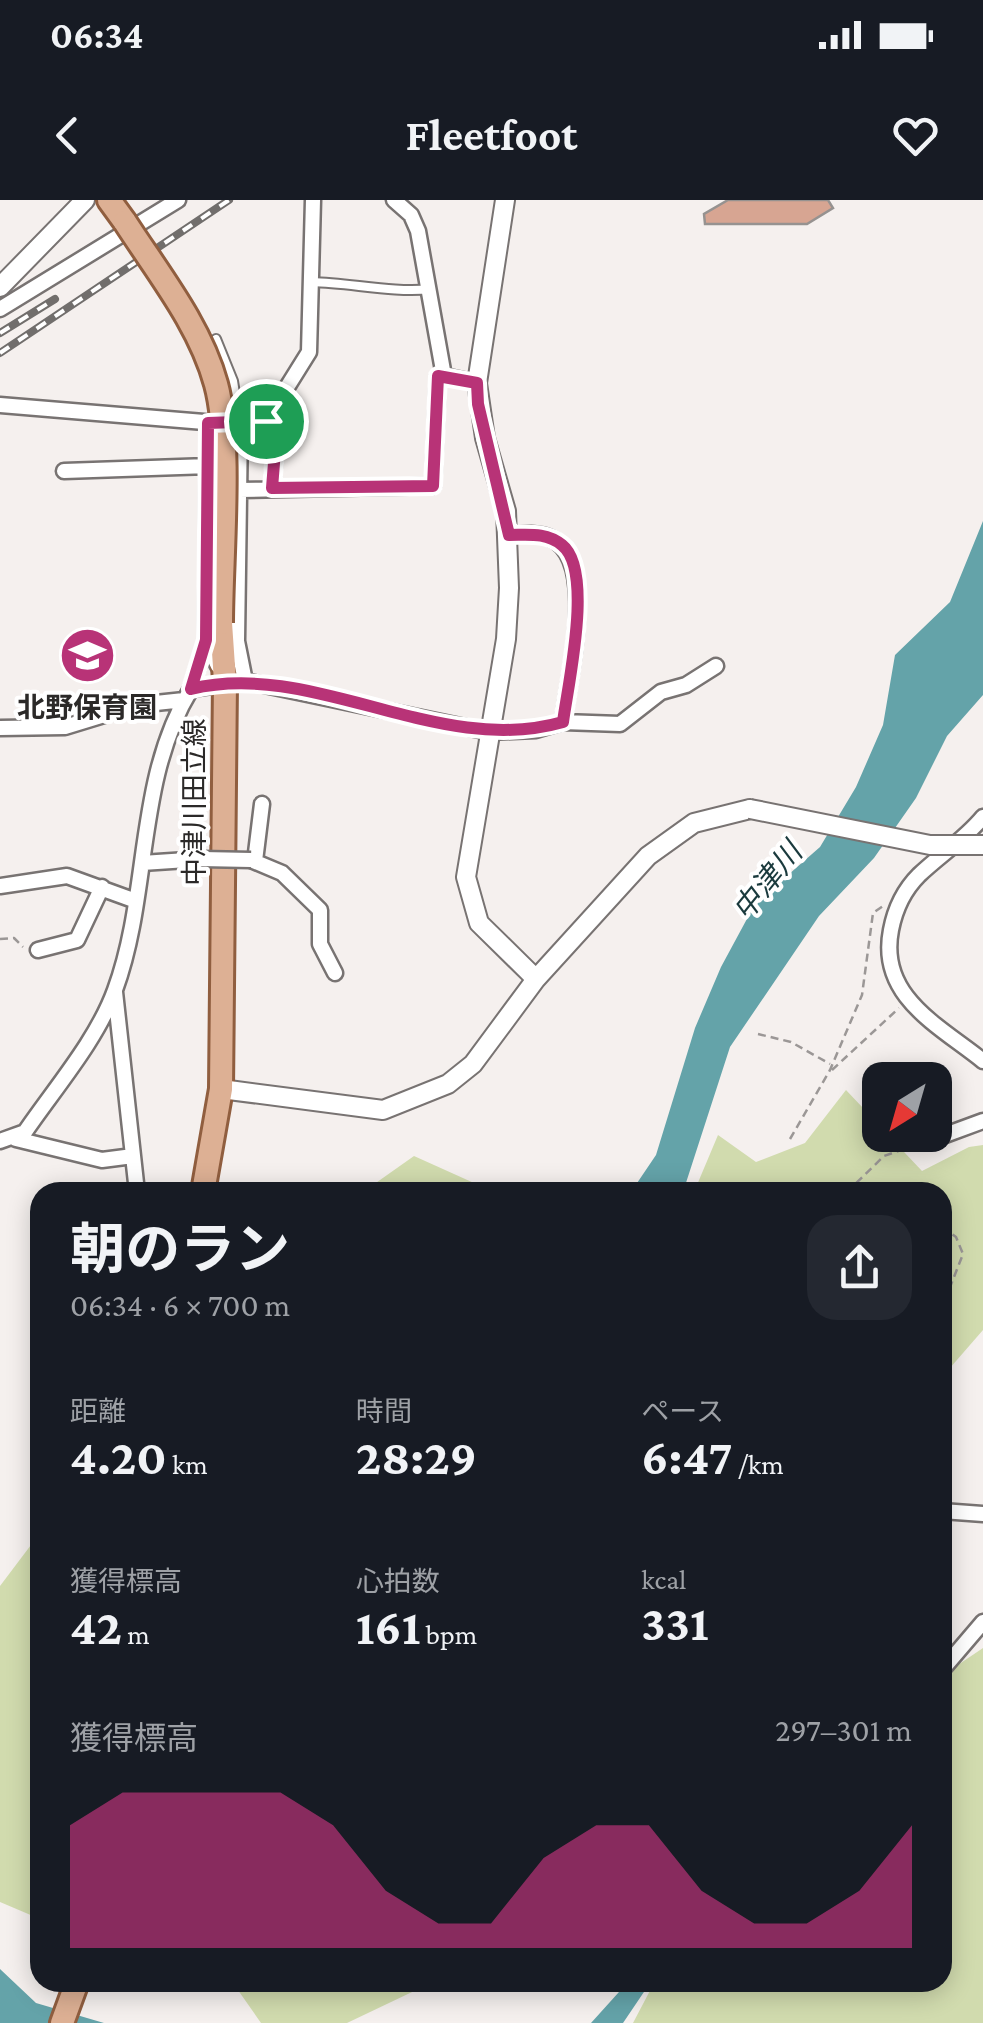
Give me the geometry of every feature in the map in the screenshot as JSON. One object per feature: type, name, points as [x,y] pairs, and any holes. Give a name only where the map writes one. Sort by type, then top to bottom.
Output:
[{"type":"main road","name":"中津川田立線","points":[[109,200],[190,324],[216,385],[222,437],[214,632],[235,681],[221,1090],[205,1182]]},
{"type":"main road","points":[[62,2023],[73,1992]]},
{"type":"street","points":[[2,283],[85,200]]},
{"type":"street","points":[[0,309],[178,200]]},
{"type":"street","points":[[0,404],[208,423],[240,425],[266,421],[309,352],[313,200]]},
{"type":"street","points":[[394,200],[411,215],[418,231],[444,376]]},
{"type":"street","points":[[505,200],[477,383],[478,404],[509,535],[506,639],[466,877],[479,922],[536,979]]},
{"type":"street","points":[[239,490],[433,486],[438,376],[477,383]]},
{"type":"street","points":[[266,421],[276,438],[272,488]]},
{"type":"street","points":[[16,1139],[79,1052],[115,992],[136,901],[151,789],[214,632],[208,423]]},
{"type":"street","points":[[235,681],[240,425]]},
{"type":"street","points":[[64,471],[209,466]]},
{"type":"street","points":[[509,535],[547,536],[565,547],[576,566],[578,600],[563,722]]},
{"type":"street","points":[[0,728],[64,728],[235,681],[489,732],[536,730],[563,722],[620,724],[661,692],[686,685],[716,666]]},
{"type":"street","points":[[253,861],[262,804]]},
{"type":"street","points":[[221,1090],[358,1110],[405,1104],[448,1084],[473,1064],[536,979],[648,856],[694,823],[750,810],[930,846],[983,846]]},
{"type":"street","points":[[983,817],[916,878],[897,906],[889,964],[894,982],[908,1001],[983,1061]]},
{"type":"street","points":[[142,863],[253,861],[282,873],[320,910],[320,944],[335,973]]},
{"type":"street","points":[[0,886],[67,876],[136,901]]},
{"type":"street","points":[[0,895],[25,880]]},
{"type":"street","points":[[38,950],[77,940],[102,887]]},
{"type":"street","points":[[115,992],[136,1182]]},
{"type":"street","points":[[952,1133],[983,1120]]},
{"type":"street","points":[[0,1141],[16,1139],[102,1160],[133,1156]]},
{"type":"street","points":[[952,1512],[983,1514]]},
{"type":"street","points":[[952,1658],[983,1622]]},
{"type":"lane","points":[[310,282],[370,284],[404,292],[431,289]]},
{"type":"lane","points":[[216,339],[232,380],[240,425]]},
{"type":"path","points":[[790,1139],[831,1068],[866,980],[873,912],[883,904],[897,906]]},
{"type":"path","points":[[0,940],[14,938],[24,948],[38,950]]},
{"type":"path","points":[[758,1034],[790,1042],[831,1068],[840,1066],[908,1001]]},
{"type":"path","points":[[857,1182],[884,1156],[896,1152]]},
{"type":"path","points":[[952,1234],[963,1254],[952,1282]]},
{"type":"green space","points":[[846,1090],[862,1107],[862,1152],[904,1152],[922,1171],[969,1147],[983,1145],[983,1330],[952,1366],[952,1182],[698,1182],[718,1135],[756,1162],[805,1143]]},
{"type":"green space","points":[[414,1156],[472,1182],[377,1182]]},
{"type":"green space","points":[[30,1546],[30,1915],[0,1902],[0,1586]]},
{"type":"green space","points":[[983,1648],[983,2023],[633,2023],[649,1992],[952,1992],[952,1669]]},
{"type":"green space","points":[[239,1992],[412,1992],[347,2023],[261,2023]]},
{"type":"water","points":[[983,521],[983,695],[947,736],[916,798],[874,858],[819,916],[730,1047],[686,1182],[638,1182],[656,1155],[695,1028],[721,967],[755,904],[820,847],[856,787],[883,725],[895,655],[950,602]]},
{"type":"water","points":[[0,1969],[36,2003],[104,2023],[0,2023]]},
{"type":"water","points":[[619,1992],[644,1992],[623,2023],[591,2023]]},
{"type":"building","points":[[728,200],[828,200],[833,208],[807,224],[705,224],[704,214]]},
{"type":"railway","points":[[0,353],[229,200]]},
{"type":"railway","points":[[0,333],[55,299]]},
{"type":"place","name":"北野保育園","points":[[87,656]]},
{"type":"route","points":[[438,376],[477,383],[485,438],[509,535],[547,536],[565,547],[576,566],[578,600],[563,722],[536,730],[489,732],[246,681],[225,680],[191,689],[206,640],[208,423],[240,425],[266,421],[276,438],[272,488],[433,486],[438,376]]},
{"type":"water label","name":"中津川","points":[[767,881]]}]
